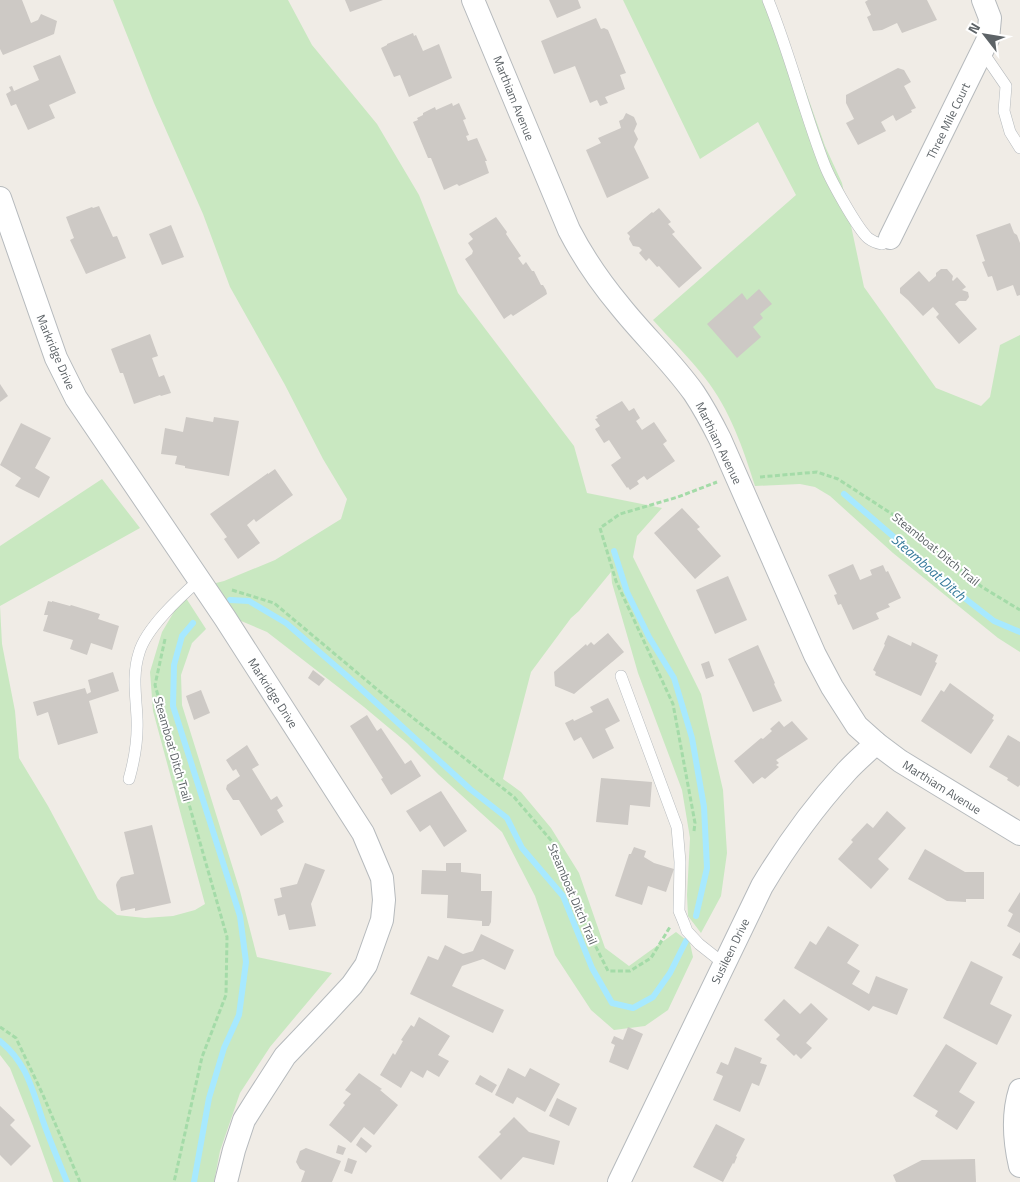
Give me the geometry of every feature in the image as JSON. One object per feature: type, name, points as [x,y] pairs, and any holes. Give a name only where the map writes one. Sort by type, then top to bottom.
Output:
[{"type":"street","name":"Marthiam Avenue","points":[[473,0],[556,202],[582,254],[620,306],[693,392],[707,414],[720,439],[815,655],[845,708],[857,726],[876,743],[924,777],[1020,834]]},
{"type":"street","name":"Three Mile Court","points":[[890,238],[988,39],[990,18],[983,0]]},
{"type":"street","name":"Markridge Drive","points":[[0,198],[56,358],[76,398],[202,583],[363,833],[382,878],[384,900],[382,920],[366,965],[326,1014],[285,1056],[244,1120],[226,1182]]},
{"type":"street","name":"Susileen Drive","points":[[619,1182],[762,886],[808,816],[846,771],[876,743]]},
{"type":"street","points":[[1020,1090],[1016,1101],[1014,1126],[1020,1166]]},
{"type":"lane","points":[[768,0],[780,30],[826,168],[867,238],[874,243],[882,244],[890,238]]},
{"type":"lane","points":[[982,51],[1006,86],[1004,111],[1010,132],[1020,148]]},
{"type":"lane","points":[[129,778],[136,754],[137,720],[134,675],[139,653],[145,640],[178,599],[202,583]]},
{"type":"lane","points":[[621,676],[677,827],[680,862],[679,911],[687,931],[699,944],[724,963]]},
{"type":"path","name":"Steamboat Ditch Trail","points":[[694,832],[695,823],[673,704],[616,581],[600,528],[620,514],[678,497],[713,482],[736,477],[817,472],[838,479],[909,525],[936,550],[982,587],[1020,610]]},
{"type":"path","name":"Steamboat Ditch Trail","points":[[202,583],[274,603],[385,696],[514,797],[555,845],[585,925],[608,971],[630,971],[651,958],[679,911]]},
{"type":"path","name":"Steamboat Ditch Trail","points":[[166,634],[155,685],[227,937],[226,995],[202,1057],[174,1182]]},
{"type":"path","points":[[0,1027],[16,1038],[43,1095],[80,1182]]},
{"type":"green space","points":[[113,0],[288,0],[312,45],[377,124],[419,195],[458,293],[574,446],[587,493],[662,508],[637,536],[633,557],[701,694],[723,790],[727,853],[721,896],[701,933],[688,916],[687,895],[690,838],[682,790],[638,673],[612,583],[611,572],[571,618],[531,672],[503,779],[521,792],[551,828],[579,873],[605,948],[629,966],[676,932],[690,943],[693,957],[668,1010],[645,1026],[614,1030],[591,1010],[555,955],[535,896],[502,832],[407,743],[364,707],[267,632],[234,618],[212,584],[275,560],[341,519],[347,499],[323,459],[285,385],[230,287],[203,214],[154,103]]},
{"type":"green space","points":[[623,0],[774,0],[825,146],[842,183],[864,287],[936,388],[981,406],[990,397],[1000,345],[1020,335],[1020,652],[998,638],[893,553],[830,496],[815,487],[800,484],[755,486],[735,430],[722,403],[693,363],[653,320],[796,195],[758,122],[700,159]]},
{"type":"green space","points":[[102,479],[140,528],[0,606],[0,546]]},
{"type":"green space","points":[[184,595],[206,629],[192,643],[181,675],[182,705],[240,891],[257,957],[332,973],[270,1047],[240,1093],[220,1151],[214,1182],[53,1182],[10,1068],[0,1055],[0,606],[2,644],[15,711],[19,758],[48,806],[98,899],[117,915],[145,918],[173,916],[195,910],[205,904],[153,711],[150,672],[162,632]]},
{"type":"building","points":[[0,0],[22,0],[31,23],[38,20],[41,14],[57,21],[54,34],[3,55],[0,49]]},
{"type":"building","points":[[345,0],[383,0],[350,12]]},
{"type":"building","points":[[549,0],[578,0],[581,8],[557,18]]},
{"type":"building","points":[[868,0],[927,0],[937,20],[902,33],[897,23],[882,30],[873,31],[867,17],[871,15],[865,2]]},
{"type":"building","points":[[596,18],[601,29],[608,30],[626,73],[620,75],[625,89],[605,97],[608,103],[600,106],[597,100],[590,103],[575,66],[554,74],[541,41]]},
{"type":"building","points":[[413,33],[414,36],[416,35],[423,51],[439,44],[452,78],[409,97],[400,75],[394,77],[381,48]]},
{"type":"building","points":[[60,55],[76,93],[49,105],[55,118],[28,130],[16,104],[11,106],[6,94],[11,91],[9,87],[12,86],[14,91],[39,80],[33,66]]},
{"type":"building","points":[[898,68],[904,70],[911,82],[904,86],[916,108],[896,121],[893,115],[881,122],[886,131],[858,145],[846,123],[854,119],[846,103],[846,95]]},
{"type":"building","points":[[452,103],[453,106],[459,103],[466,119],[463,120],[469,135],[466,136],[468,141],[477,138],[487,161],[485,161],[489,173],[459,186],[457,184],[444,190],[413,122],[418,120],[417,118],[423,115],[423,113],[435,107],[436,110]]},
{"type":"building","points":[[626,113],[634,117],[637,124],[634,131],[638,139],[634,147],[649,178],[607,198],[586,150],[601,143],[598,138],[621,128],[619,121],[623,119]]},
{"type":"building","points":[[99,206],[113,237],[117,236],[126,258],[86,274],[70,240],[74,238],[66,217]]},
{"type":"building","points":[[659,208],[671,222],[668,224],[675,232],[672,234],[702,268],[679,288],[659,266],[657,267],[649,258],[646,261],[639,253],[642,250],[639,247],[633,246],[627,233]]},
{"type":"building","points":[[496,217],[521,256],[518,258],[523,265],[526,262],[534,271],[547,294],[513,316],[511,314],[504,319],[465,259],[473,251],[468,243],[473,239],[469,234]]},
{"type":"building","points":[[1010,223],[1020,243],[1020,295],[1017,296],[1013,285],[997,291],[992,276],[988,277],[982,262],[985,261],[976,235]]},
{"type":"building","points":[[171,225],[184,257],[162,265],[149,234]]},
{"type":"building","points":[[941,269],[947,269],[953,276],[953,281],[957,277],[966,287],[962,290],[968,292],[969,297],[966,301],[959,301],[955,304],[977,329],[959,344],[936,317],[939,314],[933,307],[923,316],[900,293],[900,288],[919,271],[929,282]]},
{"type":"building","points":[[759,289],[772,304],[760,314],[763,318],[753,327],[761,337],[737,358],[707,324],[742,293],[747,300]]},
{"type":"building","points":[[150,334],[158,356],[152,358],[159,377],[164,375],[171,393],[134,404],[123,373],[120,373],[111,349]]},
{"type":"building","points":[[0,384],[8,396],[0,402]]},
{"type":"building","points":[[622,401],[629,411],[634,408],[640,418],[636,421],[642,430],[654,422],[667,441],[663,444],[675,461],[647,480],[644,476],[637,481],[639,484],[630,490],[611,465],[621,458],[609,440],[604,443],[595,429],[600,426],[595,419],[598,418],[596,416]]},
{"type":"building","points":[[186,417],[213,422],[214,417],[239,421],[229,476],[185,468],[185,466],[175,464],[177,456],[161,454],[165,428],[183,432]]},
{"type":"building","points":[[21,423],[51,438],[35,468],[50,477],[39,498],[15,486],[21,478],[0,465]]},
{"type":"building","points":[[275,469],[293,495],[256,522],[254,519],[247,525],[260,543],[238,559],[224,539],[227,537],[210,514]]},
{"type":"building","points":[[682,508],[700,527],[697,529],[721,556],[695,579],[654,533]]},
{"type":"building","points":[[853,564],[860,580],[872,575],[870,570],[883,565],[886,572],[888,571],[901,598],[888,604],[890,607],[876,613],[879,619],[853,630],[841,604],[838,605],[834,595],[837,594],[828,575]]},
{"type":"building","points":[[728,576],[747,620],[715,634],[696,590]]},
{"type":"building","points":[[48,601],[71,605],[100,614],[98,619],[119,626],[112,650],[91,643],[87,655],[70,649],[73,640],[43,631],[48,615],[44,615]]},
{"type":"building","points":[[608,633],[624,652],[574,694],[555,686],[554,672],[586,644],[587,646],[591,642],[594,645]]},
{"type":"building","points":[[888,635],[911,646],[912,642],[938,655],[935,662],[937,663],[921,696],[875,675],[876,672],[873,670]]},
{"type":"building","points":[[758,645],[782,701],[753,712],[728,659]]},
{"type":"building","points":[[709,661],[714,676],[706,679],[701,664]]},
{"type":"building","points":[[313,670],[325,679],[319,686],[308,678]]},
{"type":"building","points":[[113,672],[119,691],[89,701],[98,733],[58,745],[48,712],[37,716],[33,702],[85,688],[87,694],[91,692],[88,680]]},
{"type":"building","points":[[950,683],[994,715],[992,719],[994,720],[971,754],[921,721],[941,690],[944,692]]},
{"type":"building","points":[[201,690],[210,713],[194,720],[186,696]]},
{"type":"building","points":[[608,698],[620,721],[605,729],[614,748],[593,759],[581,737],[574,741],[565,723],[593,712],[590,707]]},
{"type":"building","points":[[367,715],[377,731],[381,728],[405,764],[411,760],[421,776],[391,795],[381,779],[383,778],[350,726]]},
{"type":"building","points":[[779,721],[784,727],[792,721],[808,739],[776,760],[779,763],[776,765],[779,767],[765,779],[762,777],[753,784],[734,761],[772,731],[770,729]]},
{"type":"building","points":[[1008,735],[1020,742],[1020,785],[1018,787],[1007,780],[1008,778],[989,767]]},
{"type":"building","points":[[247,745],[259,765],[252,769],[271,800],[277,796],[283,806],[277,810],[284,822],[261,836],[239,800],[233,800],[226,789],[227,785],[240,776],[236,769],[233,771],[226,760]]},
{"type":"building","points":[[601,778],[652,782],[650,807],[630,805],[628,825],[596,822]]},
{"type":"building","points":[[441,791],[467,831],[444,847],[430,825],[420,832],[406,811]]},
{"type":"building","points":[[887,811],[906,828],[878,859],[889,869],[871,889],[838,859],[853,842],[851,840],[867,823],[873,828]]},
{"type":"building","points":[[152,825],[171,903],[135,911],[135,908],[121,911],[117,882],[121,877],[134,874],[124,832]]},
{"type":"building","points":[[634,847],[646,851],[644,857],[654,863],[674,869],[666,892],[648,886],[642,905],[615,896],[629,854],[631,854]]},
{"type":"building","points":[[925,849],[965,872],[984,872],[984,899],[966,899],[966,902],[947,901],[908,879]]},
{"type":"building","points":[[305,863],[325,870],[311,904],[316,926],[289,930],[285,914],[278,916],[274,899],[282,897],[280,888],[297,884]]},
{"type":"building","points":[[446,863],[461,863],[461,872],[481,874],[481,891],[492,891],[491,922],[489,926],[482,926],[482,921],[447,918],[448,895],[421,894],[422,870],[446,871]]},
{"type":"building","points":[[1020,892],[1020,933],[1007,926],[1013,914],[1008,911]]},
{"type":"building","points":[[828,926],[859,945],[847,963],[860,971],[852,984],[869,994],[876,976],[908,989],[897,1015],[873,1006],[869,1011],[794,968],[810,941],[816,945]]},
{"type":"building","points":[[481,934],[514,950],[505,970],[483,959],[462,966],[452,986],[504,1010],[493,1033],[410,994],[428,956],[438,960],[445,945],[463,954],[473,951]]},
{"type":"building","points":[[1020,942],[1020,959],[1012,955]]},
{"type":"building","points":[[971,961],[1003,977],[990,1004],[1012,1015],[997,1045],[943,1018]]},
{"type":"building","points":[[784,999],[800,1014],[811,1003],[828,1019],[806,1043],[812,1048],[801,1059],[796,1054],[794,1056],[776,1039],[780,1035],[764,1020]]},
{"type":"building","points":[[419,1017],[450,1036],[438,1055],[449,1061],[439,1077],[427,1070],[423,1078],[411,1071],[401,1088],[380,1075],[393,1053],[395,1055],[403,1041],[401,1040],[411,1025],[414,1027]]},
{"type":"building","points":[[628,1027],[643,1034],[628,1070],[609,1062],[615,1045],[611,1043],[614,1036],[623,1040]]},
{"type":"building","points":[[946,1044],[977,1063],[959,1092],[975,1102],[957,1130],[935,1116],[938,1111],[913,1096]]},
{"type":"building","points":[[735,1047],[762,1058],[760,1063],[767,1065],[759,1086],[752,1083],[740,1112],[713,1100],[723,1076],[716,1073],[721,1062],[728,1065]]},
{"type":"building","points":[[508,1068],[525,1077],[530,1068],[560,1084],[545,1112],[517,1097],[513,1104],[495,1095]]},
{"type":"building","points":[[359,1073],[382,1089],[380,1090],[398,1105],[374,1135],[364,1127],[351,1143],[329,1125],[345,1105],[343,1103],[351,1094],[345,1090]]},
{"type":"building","points":[[480,1075],[497,1085],[492,1093],[475,1084]]},
{"type":"building","points":[[557,1098],[577,1108],[569,1126],[549,1116]]},
{"type":"building","points":[[0,1106],[15,1120],[10,1125],[31,1146],[11,1166],[0,1155]]},
{"type":"building","points":[[514,1117],[529,1132],[560,1141],[554,1165],[523,1157],[501,1180],[478,1157],[501,1134],[499,1132]]},
{"type":"building","points":[[716,1124],[745,1139],[734,1164],[723,1182],[693,1167]]},
{"type":"building","points":[[361,1137],[372,1146],[366,1153],[356,1145]]},
{"type":"building","points":[[338,1145],[346,1148],[343,1155],[336,1153]]},
{"type":"building","points":[[306,1148],[341,1161],[332,1182],[301,1182],[305,1171],[300,1169],[296,1162],[300,1151]]},
{"type":"building","points":[[348,1158],[357,1161],[352,1174],[344,1171]]},
{"type":"building","points":[[975,1159],[976,1182],[896,1182],[893,1175],[922,1160]]},
{"type":"waterway","name":"Steamboat Ditch","points":[[844,494],[967,600],[994,621],[1020,632]]},
{"type":"waterway","points":[[614,551],[627,592],[649,637],[674,678],[692,738],[704,807],[707,868],[696,916]]},
{"type":"waterway","points":[[230,600],[249,601],[286,623],[347,676],[470,789],[507,818],[522,848],[563,896],[592,968],[612,1003],[633,1008],[653,997],[670,973],[686,941]]},
{"type":"waterway","points":[[193,623],[182,636],[174,665],[173,706],[240,916],[246,962],[239,1015],[224,1048],[209,1098],[194,1182]]},
{"type":"waterway","points":[[0,1041],[17,1058],[28,1077],[67,1182]]}]
